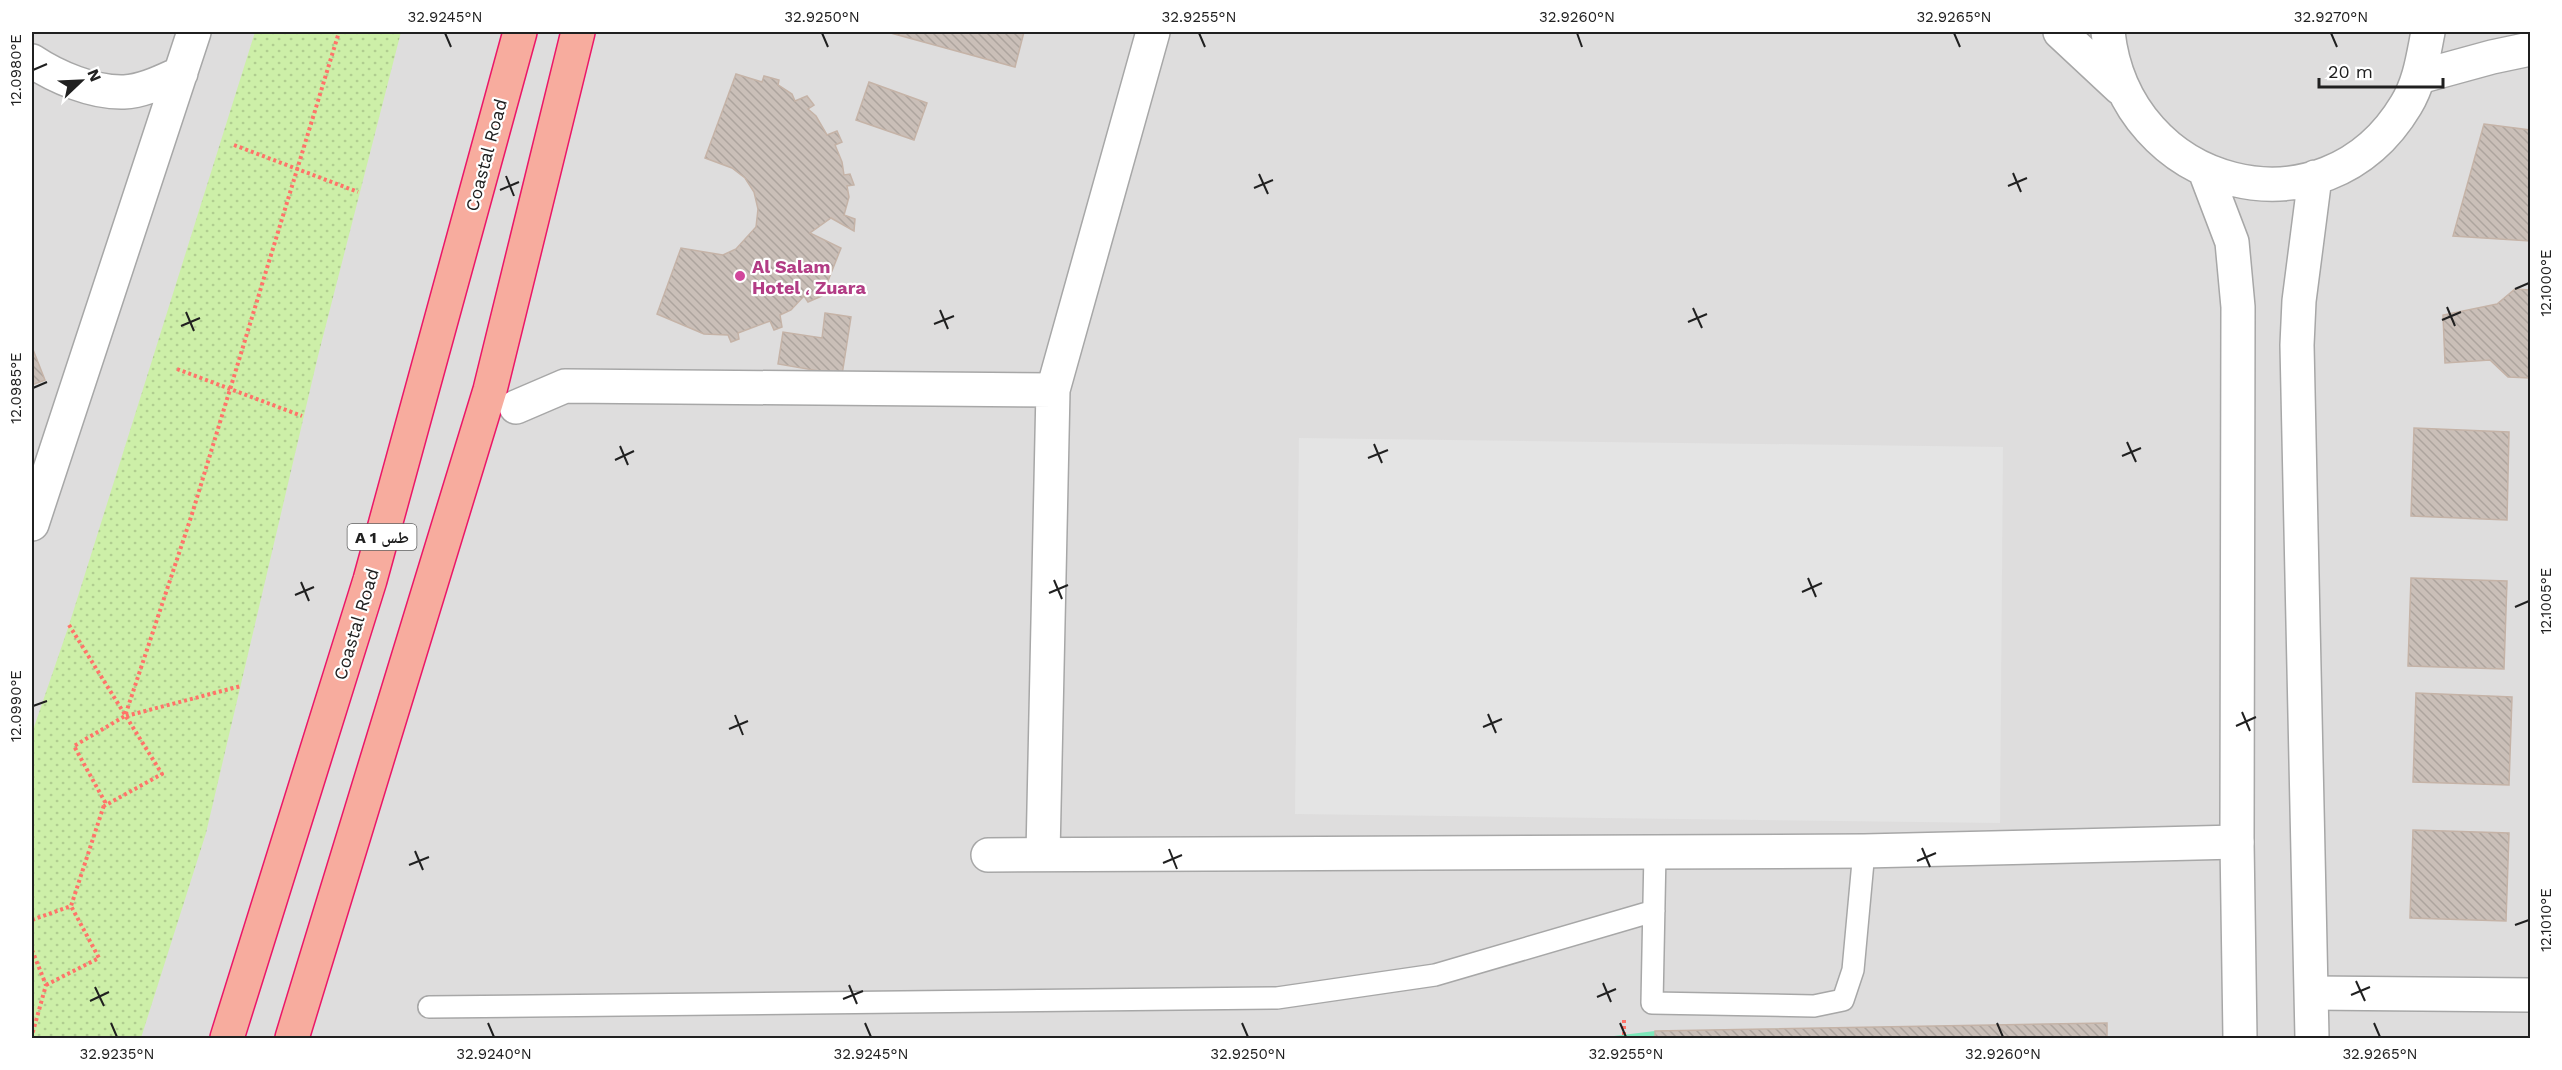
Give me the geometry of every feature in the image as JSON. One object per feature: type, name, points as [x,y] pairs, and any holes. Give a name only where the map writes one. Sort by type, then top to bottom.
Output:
[{"type":"highway","name":"Coastal Road","points":[[227,1038],[370,580],[520,32]]},
{"type":"highway","name":"A 1 طس","points":[[292,1038],[490,390],[578,32]]},
{"type":"street","points":[[33,515],[194,32]]},
{"type":"street","points":[[1042,854],[1053,390],[1153,32]]},
{"type":"street","points":[[2060,32],[2122,90]]},
{"type":"street","points":[[2108,32],[2111,56],[2122,90],[2137,116],[2156,138],[2179,157],[2205,171],[2232,180],[2259,183],[2288,183],[2315,177],[2343,166],[2382,136],[2406,104],[2419,77],[2428,32]]},
{"type":"street","points":[[2419,77],[2530,49]]},
{"type":"street","points":[[32,61],[51,74],[94,88],[123,92],[151,86],[181,73]]},
{"type":"street","points":[[2205,171],[2232,242],[2238,307],[2237,842],[2240,1038]]},
{"type":"street","points":[[2312,1038],[2297,345],[2299,301],[2315,177]]},
{"type":"street","points":[[516,407],[565,386],[1053,390]]},
{"type":"street","points":[[988,855],[1864,851],[2237,842]]},
{"type":"street","points":[[2312,993],[2530,995]]},
{"type":"lane","points":[[1655,852],[1652,1003],[1814,1006],[1843,1000],[1853,970],[1864,851]]},
{"type":"lane","points":[[429,1007],[1277,998],[1435,975],[1654,911]]},
{"type":"path","points":[[125,716],[230,390],[339,32]]},
{"type":"path","points":[[234,145],[358,192]]},
{"type":"path","points":[[177,369],[302,416]]},
{"type":"path","points":[[69,625],[162,774],[103,806]]},
{"type":"path","points":[[46,985],[99,958],[71,906],[105,802],[74,746],[125,716],[241,686]]},
{"type":"path","points":[[32,920],[71,906]]},
{"type":"path","points":[[32,950],[46,985],[32,1035]]},
{"type":"shaded area","points":[[32,32],[2530,32],[2530,1038],[32,1038]]},
{"type":"shaded area","points":[[1299,438],[2003,447],[2000,823],[1295,814]]},
{"type":"green space","points":[[255,32],[401,32],[318,356],[206,833],[141,1038],[32,1038],[32,733],[69,625]]},
{"type":"green space","points":[[2107,1023],[2107,1038],[1183,1038],[1614,1036],[1655,1031]]},
{"type":"building","points":[[887,32],[1024,32],[1015,67]]},
{"type":"building","points":[[736,74],[762,82],[764,76],[779,80],[778,85],[792,94],[795,101],[807,96],[814,105],[808,109],[816,116],[827,135],[837,131],[842,142],[835,145],[842,162],[844,175],[850,174],[854,185],[847,186],[849,197],[844,215],[855,219],[854,231],[831,218],[810,233],[841,248],[822,296],[808,302],[804,296],[791,310],[780,315],[782,327],[774,330],[770,321],[738,333],[739,339],[731,342],[728,335],[704,334],[657,314],[681,248],[723,255],[736,249],[756,227],[758,209],[754,192],[745,178],[732,168],[705,158]]},
{"type":"building","points":[[869,82],[927,103],[914,140],[856,120]]},
{"type":"building","points":[[2484,124],[2530,130],[2530,241],[2453,236]]},
{"type":"building","points":[[2515,289],[2530,290],[2530,378],[2508,377],[2490,360],[2445,363],[2443,315],[2497,304]]},
{"type":"building","points":[[825,313],[851,317],[842,375],[778,364],[783,332],[822,338]]},
{"type":"building","points":[[32,347],[45,380],[32,385]]},
{"type":"building","points":[[2414,428],[2509,432],[2507,520],[2411,516]]},
{"type":"building","points":[[2411,578],[2507,581],[2504,669],[2408,666]]},
{"type":"building","points":[[2416,693],[2512,697],[2509,785],[2413,782]]},
{"type":"building","points":[[2413,830],[2509,833],[2506,921],[2410,918]]},
{"type":"building","points":[[2107,1023],[2107,1038],[1655,1038],[1655,1031]]},
{"type":"place","name":"Al Salam Hotel ، Zuara","points":[[740,276]]}]
